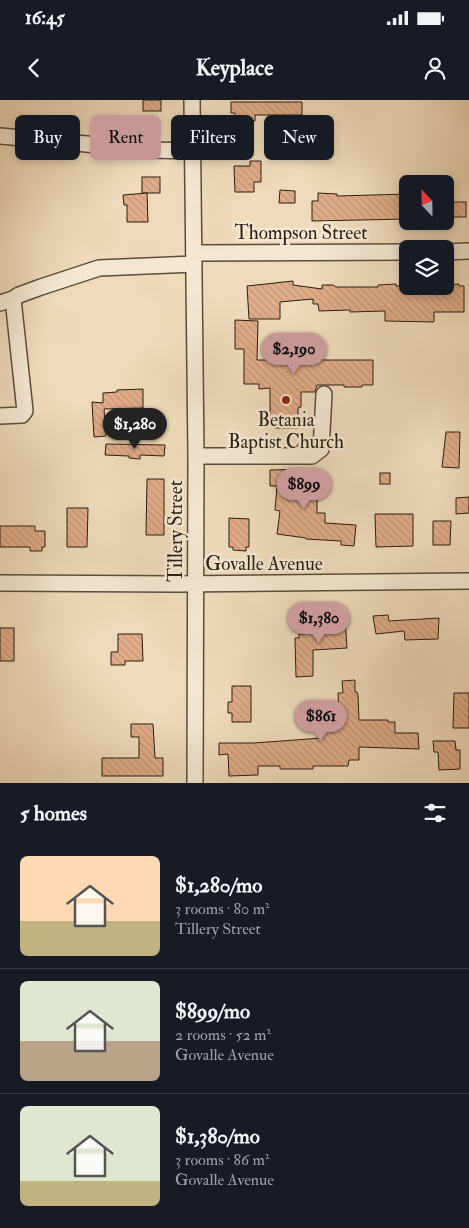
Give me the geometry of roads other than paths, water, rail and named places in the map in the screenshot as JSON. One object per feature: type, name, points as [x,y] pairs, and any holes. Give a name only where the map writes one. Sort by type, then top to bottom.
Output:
[{"type":"street","name":"Tillery Street","points":[[192,100],[192,115]]},
{"type":"street","points":[[0,136],[171,152]]},
{"type":"street","name":"Tillery Street","points":[[192,160],[196,456],[195,783]]},
{"type":"street","name":"Thompson Street","points":[[6,301],[99,268],[194,258],[399,252]]},
{"type":"street","points":[[454,252],[469,252]]},
{"type":"street","points":[[0,416],[22,415],[25,411],[6,301]]},
{"type":"street","points":[[196,456],[312,456],[321,449],[324,394]]},
{"type":"street","name":"Govalle Avenue","points":[[0,583],[469,581]]},
{"type":"place","name":"Betania Baptist Church","points":[[286,400]]}]
